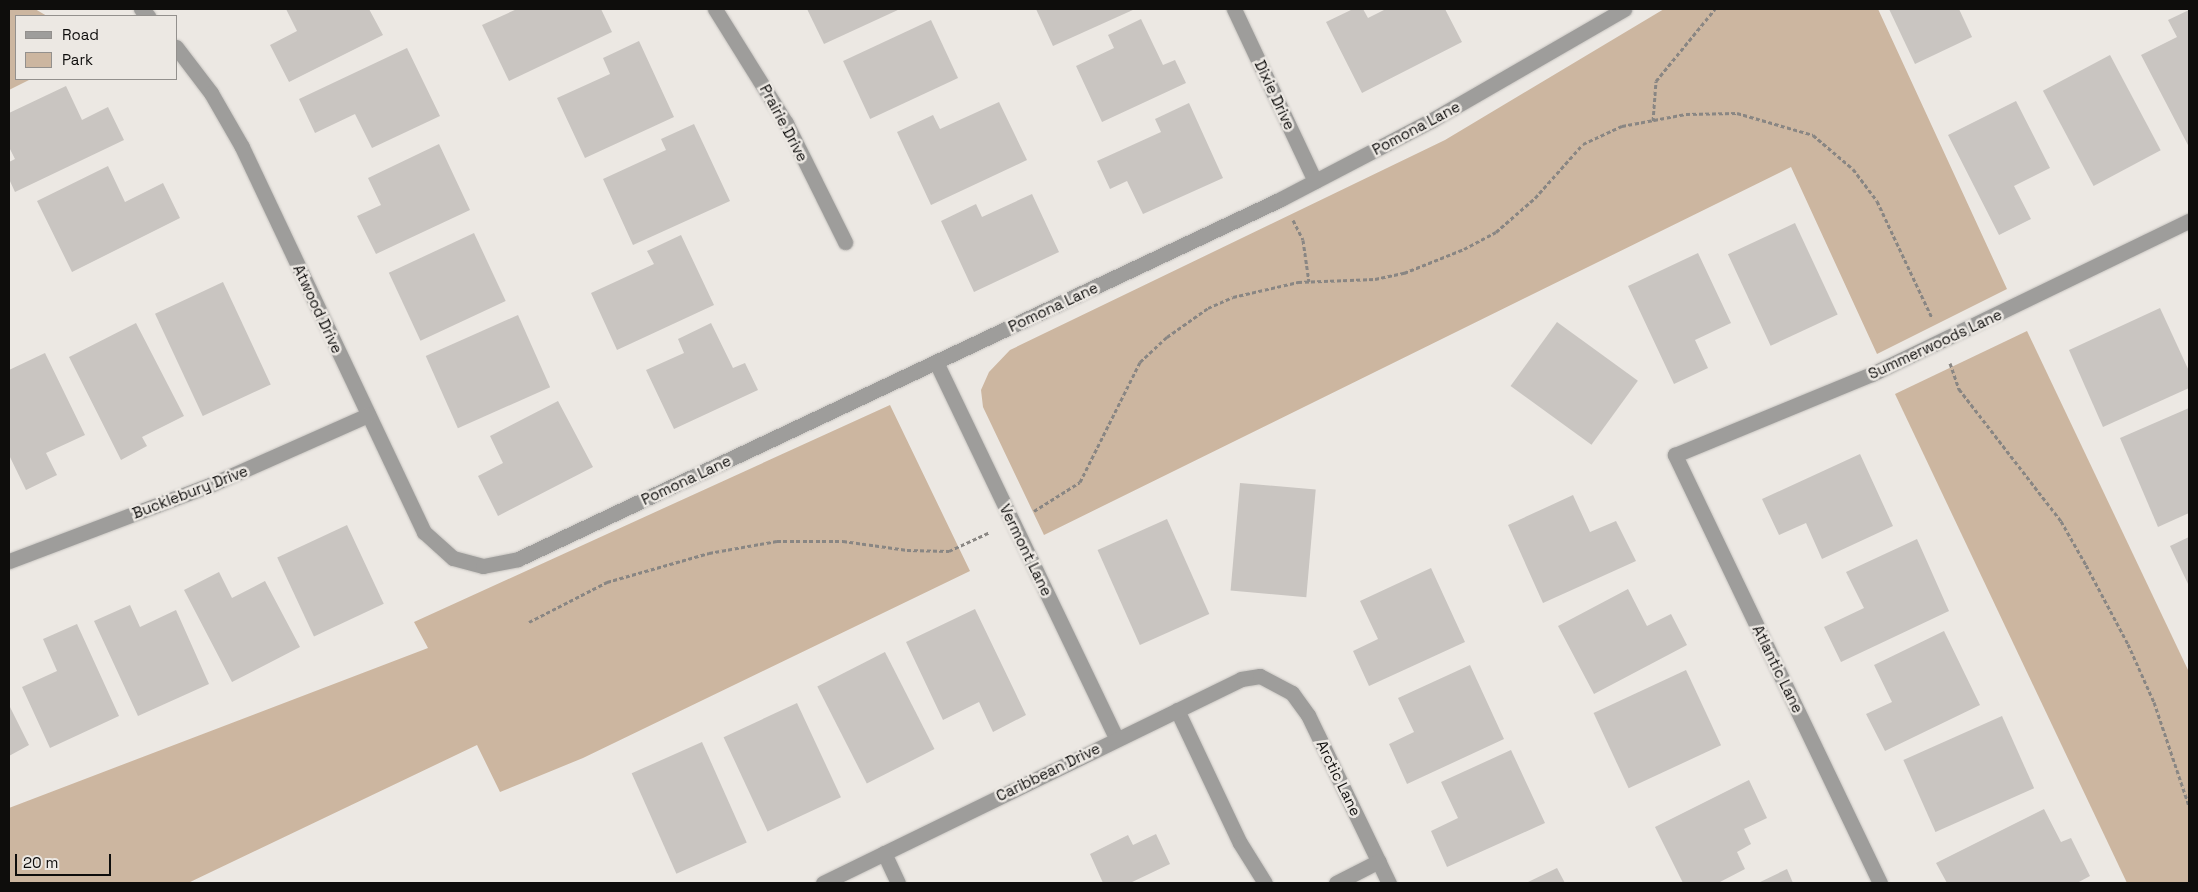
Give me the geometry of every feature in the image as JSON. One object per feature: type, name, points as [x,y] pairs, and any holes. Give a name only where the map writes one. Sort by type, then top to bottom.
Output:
[{"type":"street","name":"Prairie Drive","points":[[714,9],[786,123],[845,242]]},
{"type":"street","name":"Dixie Drive","points":[[1234,9],[1315,181]]},
{"type":"street","name":"Pomona Lane","points":[[465,563],[496,566],[518,559],[1281,199],[1458,106],[1624,9]]},
{"type":"street","name":"Atwood Drive","points":[[178,50],[211,93],[242,147],[424,532],[441,551],[465,563]]},
{"type":"street","name":"Summerwoods Lane","points":[[1675,455],[1819,398],[1943,341],[2189,221]]},
{"type":"street","name":"Vermont Lane","points":[[936,362],[1116,738]]},
{"type":"street","name":"Bucklebury Drive","points":[[9,561],[210,485],[368,415]]},
{"type":"street","name":"Atlantic Lane","points":[[1675,455],[1880,883]]},
{"type":"street","name":"Caribbean Drive","points":[[823,883],[1116,738],[1241,679],[1260,676],[1275,682]]},
{"type":"street","name":"Arctic Lane","points":[[1275,682],[1292,692],[1308,714],[1389,883]]},
{"type":"street","points":[[1176,710],[1240,843],[1265,883]]},
{"type":"street","points":[[884,853],[898,883]]},
{"type":"street","points":[[1336,883],[1379,861]]},
{"type":"path","points":[[1653,121],[1656,81],[1715,9]]},
{"type":"path","points":[[529,622],[607,582],[709,553],[777,541],[843,541],[907,550],[949,551],[1013,522],[1080,482],[1140,362],[1167,337],[1208,308],[1232,297],[1309,282],[1375,279],[1404,273],[1464,250],[1496,232],[1534,198],[1583,144],[1622,126],[1686,114],[1737,113],[1812,135],[1853,169],[1878,201],[1943,341],[1959,389],[2061,521],[2124,635],[2154,702],[2189,806]]},
{"type":"path","points":[[1281,199],[1303,240],[1309,282]]},
{"type":"green space","points":[[9,9],[35,9],[45,15],[15,15],[15,80],[29,80],[9,90]]},
{"type":"green space","points":[[1664,9],[1878,9],[2007,289],[1877,354],[1791,167],[1044,535],[983,407],[981,390],[989,372],[1010,350],[1445,140]]},
{"type":"green space","points":[[2027,331],[2189,672],[2189,883],[2127,883],[1895,394]]},
{"type":"green space","points":[[890,405],[970,571],[583,758],[500,792],[477,745],[188,883],[9,883],[9,808],[428,648],[414,622]]},
{"type":"building","points":[[286,9],[369,9],[383,35],[289,82],[270,45],[297,31]]},
{"type":"building","points":[[517,9],[601,9],[612,32],[509,81],[482,25]]},
{"type":"building","points":[[807,9],[900,9],[824,44]]},
{"type":"building","points":[[1036,9],[1135,9],[1053,46]]},
{"type":"building","points":[[1353,9],[1363,9],[1368,18],[1386,9],[1445,9],[1462,42],[1362,93],[1326,22]]},
{"type":"building","points":[[1889,9],[1959,9],[1972,37],[1915,64]]},
{"type":"building","points":[[2189,10],[2189,147],[2141,55],[2177,37],[2168,20]]},
{"type":"building","points":[[1141,19],[1163,65],[1175,60],[1186,83],[1102,122],[1076,66],[1114,48],[1108,35]]},
{"type":"building","points":[[931,20],[958,78],[870,119],[843,61]]},
{"type":"building","points":[[639,41],[674,117],[585,158],[557,98],[610,74],[603,58]]},
{"type":"building","points":[[407,48],[440,116],[372,148],[355,114],[315,133],[299,99]]},
{"type":"building","points":[[2110,55],[2161,150],[2094,186],[2043,91]]},
{"type":"building","points":[[66,86],[82,120],[108,107],[124,140],[15,192],[9,179],[9,162],[15,159],[9,147],[9,113]]},
{"type":"building","points":[[2016,101],[2050,168],[2014,186],[2031,219],[1999,235],[1948,135]]},
{"type":"building","points":[[999,102],[1027,160],[931,205],[897,132],[933,115],[940,129]]},
{"type":"building","points":[[1189,103],[1223,178],[1143,214],[1127,181],[1110,189],[1097,161],[1161,132],[1155,119]]},
{"type":"building","points":[[694,124],[730,201],[633,245],[603,179],[666,150],[661,139]]},
{"type":"building","points":[[439,144],[470,210],[376,254],[357,216],[381,205],[368,178]]},
{"type":"building","points":[[108,166],[125,202],[163,183],[180,218],[72,272],[37,201]]},
{"type":"building","points":[[1032,194],[1059,252],[974,292],[941,221],[976,204],[982,217]]},
{"type":"building","points":[[1795,223],[1838,315],[1771,346],[1728,254]]},
{"type":"building","points":[[474,233],[506,301],[421,341],[389,273]]},
{"type":"building","points":[[681,235],[714,305],[617,350],[591,293],[654,264],[647,251]]},
{"type":"building","points":[[1698,253],[1731,323],[1695,340],[1708,368],[1674,384],[1628,286]]},
{"type":"building","points":[[223,282],[271,384],[203,416],[155,314]]},
{"type":"building","points":[[2160,308],[2189,371],[2189,388],[2103,427],[2069,350]]},
{"type":"building","points":[[518,315],[550,387],[458,428],[426,356]]},
{"type":"building","points":[[1557,322],[1638,381],[1591,445],[1511,386]]},
{"type":"building","points":[[136,323],[184,416],[142,437],[147,446],[121,460],[69,357]]},
{"type":"building","points":[[711,323],[733,368],[745,363],[758,390],[674,429],[646,370],[684,353],[678,339]]},
{"type":"building","points":[[45,353],[85,435],[46,453],[57,475],[26,490],[9,455],[9,370]]},
{"type":"building","points":[[558,401],[593,467],[498,516],[478,476],[503,463],[490,436]]},
{"type":"building","points":[[2189,408],[2189,513],[2158,527],[2120,438]]},
{"type":"building","points":[[1860,454],[1893,526],[1822,559],[1806,523],[1779,535],[1762,499]]},
{"type":"building","points":[[1240,483],[1316,490],[1306,597],[1231,591]]},
{"type":"building","points":[[1573,495],[1590,532],[1616,521],[1636,561],[1543,603],[1508,525]]},
{"type":"building","points":[[1167,519],[1209,614],[1140,645],[1098,550]]},
{"type":"building","points":[[347,525],[384,604],[314,636],[277,558]]},
{"type":"building","points":[[2189,537],[2189,586],[2170,546]]},
{"type":"building","points":[[1917,539],[1949,611],[1841,662],[1824,627],[1864,608],[1846,572]]},
{"type":"building","points":[[1431,568],[1465,642],[1369,686],[1353,651],[1378,639],[1360,601]]},
{"type":"building","points":[[219,572],[232,598],[265,581],[300,647],[232,682],[184,590]]},
{"type":"building","points":[[1628,589],[1647,626],[1671,614],[1687,645],[1594,694],[1558,626]]},
{"type":"building","points":[[130,605],[140,627],[176,610],[209,684],[138,716],[94,621]]},
{"type":"building","points":[[975,609],[1026,715],[993,732],[979,702],[943,720],[906,642]]},
{"type":"building","points":[[77,624],[119,716],[50,748],[22,687],[57,671],[43,639]]},
{"type":"building","points":[[1944,631],[1980,705],[1885,751],[1866,714],[1892,702],[1874,665]]},
{"type":"building","points":[[885,652],[934,749],[867,784],[817,687]]},
{"type":"building","points":[[1470,665],[1504,739],[1407,784],[1389,744],[1414,732],[1398,698]]},
{"type":"building","points":[[1686,670],[1721,745],[1629,788],[1594,713]]},
{"type":"building","points":[[797,703],[841,797],[768,831],[724,737]]},
{"type":"building","points":[[9,705],[29,745],[9,756]]},
{"type":"building","points":[[2002,716],[2034,788],[1935,832],[1903,760]]},
{"type":"building","points":[[702,742],[747,842],[676,874],[632,773]]},
{"type":"building","points":[[1511,750],[1545,823],[1447,867],[1431,831],[1458,818],[1441,782]]},
{"type":"building","points":[[1749,780],[1767,818],[1744,829],[1751,844],[1737,852],[1745,869],[1718,883],[1683,883],[1655,827]]},
{"type":"building","points":[[2044,809],[2061,842],[2071,838],[2090,876],[2077,883],[1947,883],[1936,863]]},
{"type":"building","points":[[1156,834],[1170,864],[1130,883],[1103,883],[1090,854],[1128,835],[1133,845]]},
{"type":"building","points":[[1557,868],[1565,883],[1526,883]]},
{"type":"building","points":[[1787,869],[1793,883],[1758,883]]}]
